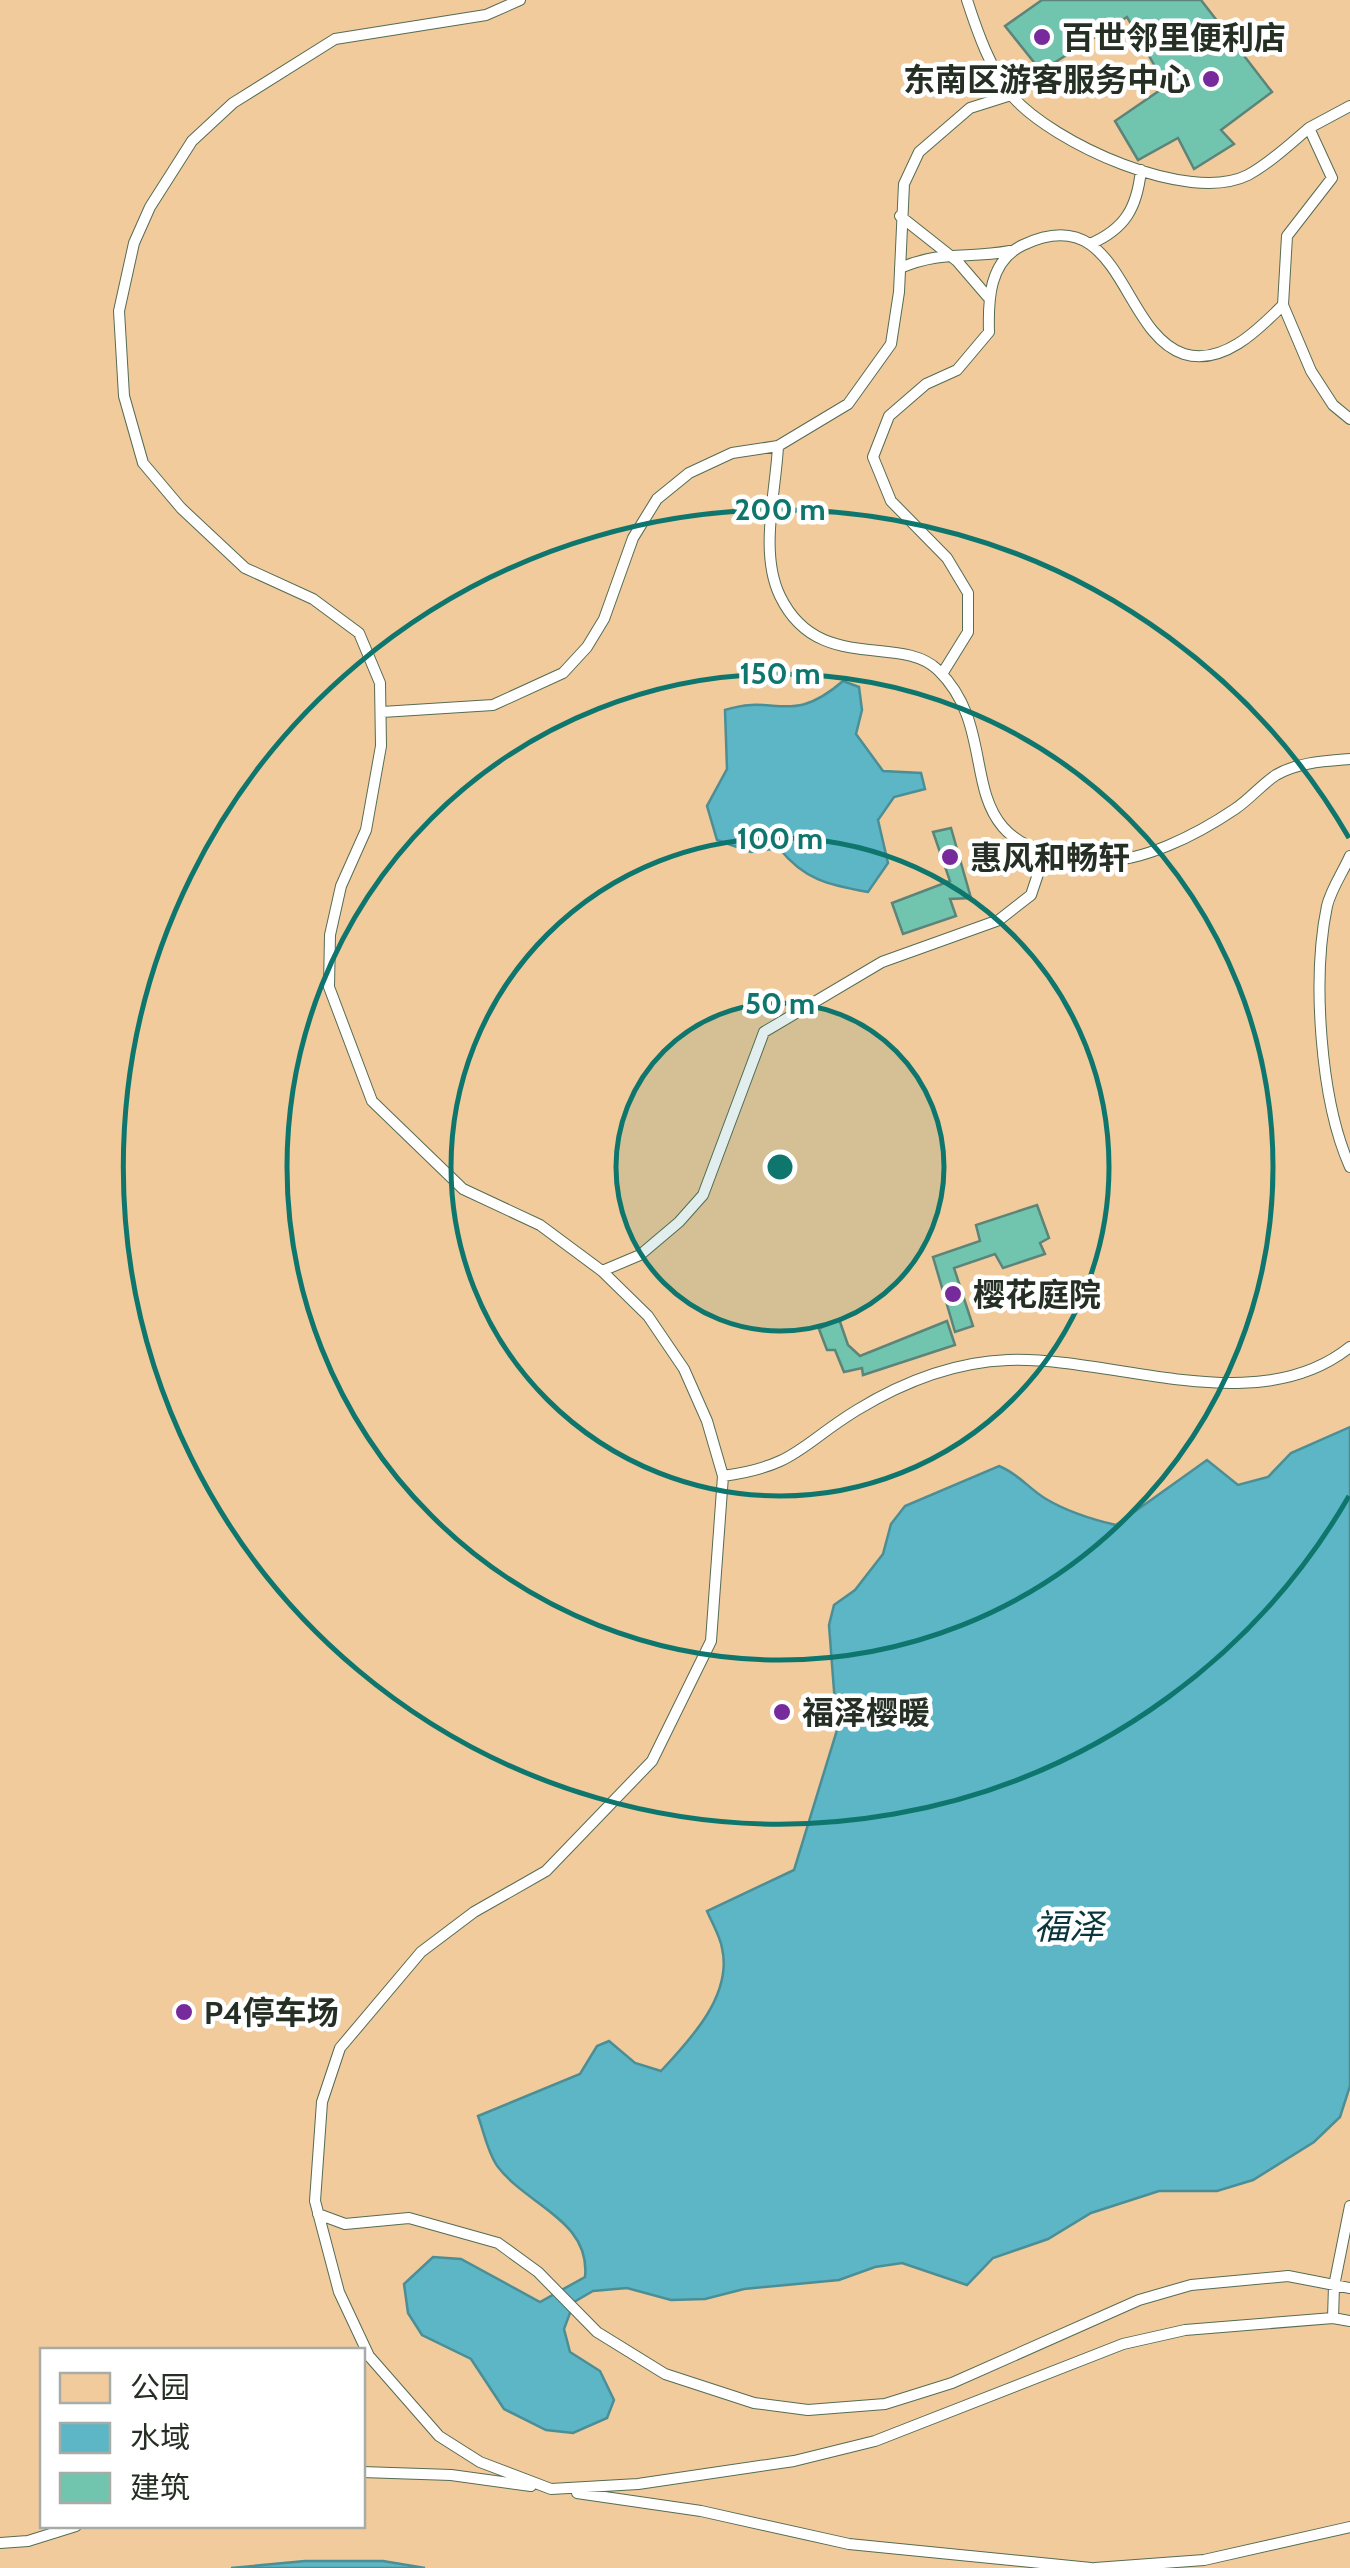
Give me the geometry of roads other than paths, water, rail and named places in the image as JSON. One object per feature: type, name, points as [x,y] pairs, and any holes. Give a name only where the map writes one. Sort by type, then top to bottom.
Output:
[{"type":"lane","points":[[520,0],[486,15],[335,40],[233,103],[192,142],[150,207],[134,243],[119,311],[124,396],[143,464],[181,508],[245,568],[313,599],[360,633],[380,683],[381,746],[366,830],[341,886],[330,935],[329,987],[372,1101],[463,1189],[540,1225],[602,1271],[648,1316],[684,1369],[708,1422],[724,1476],[711,1641],[652,1760],[546,1871],[474,1912],[421,1952],[340,2048],[322,2102],[318,2214],[339,2292],[369,2356],[402,2399],[439,2436],[480,2462],[551,2489],[638,2484],[794,2461],[875,2441],[1123,2344],[1186,2330],[1332,2318],[1350,2321]]},
{"type":"lane","points":[[967,0],[976,31],[1011,95],[1057,136],[1140,170],[1205,184],[1246,176],[1308,128],[1350,106]]},
{"type":"lane","points":[[382,712],[494,705],[562,673],[587,648],[604,619],[632,538],[657,499],[689,473],[732,453],[778,446],[848,404],[891,344],[904,184],[919,152],[970,108],[1011,95]]},
{"type":"lane","points":[[1308,128],[1332,178],[1286,236],[1284,305],[1311,371],[1333,405],[1350,419]]},
{"type":"lane","points":[[900,268],[948,253],[972,258],[1010,251],[1039,237],[1090,244],[1113,234],[1128,217],[1138,197],[1140,170]]},
{"type":"lane","points":[[900,216],[948,253],[988,298]]},
{"type":"lane","points":[[1090,244],[1114,264],[1161,340],[1186,355],[1220,353],[1248,338],[1284,305]]},
{"type":"lane","points":[[942,674],[968,632],[968,593],[947,558],[891,501],[873,457],[890,416],[926,384],[957,370],[974,355],[989,332],[988,298],[1010,251]]},
{"type":"lane","points":[[778,446],[772,562],[780,596],[806,632],[855,650],[932,664],[942,674],[960,702],[979,778],[993,814],[1013,840],[1096,862],[1148,852],[1192,835],[1237,808],[1278,774],[1308,763],[1350,759]]},
{"type":"lane","points":[[602,1271],[640,1255],[703,1195],[764,1032],[882,962],[999,920],[1031,895],[1046,850]]},
{"type":"lane","points":[[1350,856],[1327,903],[1321,990],[1328,1083],[1350,1167]]},
{"type":"lane","points":[[724,1476],[762,1471],[794,1458],[860,1408],[963,1364],[1077,1362],[1201,1384],[1231,1384],[1261,1383],[1347,1353]]},
{"type":"lane","points":[[1332,2318],[1334,2286],[1350,2206]]},
{"type":"lane","points":[[318,2214],[346,2224],[409,2218],[498,2242],[538,2272],[597,2332],[665,2374],[754,2403],[808,2410],[886,2404],[952,2382],[1139,2300],[1191,2285],[1288,2276],[1350,2288]]},
{"type":"lane","points":[[365,2472],[451,2475],[701,2511],[850,2544],[1093,2568],[1204,2560],[1350,2528]]},
{"type":"lane","points":[[0,2543],[28,2541],[70,2528]]},
{"type":"water","points":[[843,681],[859,687],[862,710],[856,734],[883,771],[921,773],[925,789],[894,797],[878,820],[888,863],[868,892],[818,879],[798,867],[779,848],[751,852],[717,840],[707,806],[727,769],[725,710],[809,703]]},
{"type":"water","name":"福泽","points":[[1350,1427],[1350,2086],[1340,2117],[1314,2142],[1253,2180],[1217,2191],[1159,2191],[1091,2213],[1048,2239],[993,2258],[967,2285],[902,2263],[875,2267],[839,2280],[744,2289],[705,2299],[671,2300],[627,2288],[593,2291],[574,2302],[564,2329],[570,2352],[600,2371],[614,2400],[607,2418],[573,2433],[546,2430],[504,2409],[471,2359],[422,2335],[408,2313],[404,2284],[433,2257],[461,2259],[540,2302],[585,2277],[578,2242],[568,2228],[498,2167],[478,2116],[580,2074],[597,2046],[609,2041],[635,2063],[661,2071],[696,2031],[715,1999],[724,1966],[721,1943],[707,1911],[794,1870],[837,1730],[829,1625],[834,1605],[855,1590],[883,1554],[891,1524],[905,1506],[999,1466],[1054,1504],[1116,1525],[1207,1460],[1238,1485],[1268,1477],[1291,1453]]},
{"type":"water","points":[[305,2561],[383,2561],[425,2568],[231,2568]]},
{"type":"place","name":"百世邻里便利店","points":[[1042,37]]},
{"type":"place","name":"东南区游客服务中心","points":[[1211,79]]},
{"type":"place","name":"惠风和畅轩","points":[[950,857]]},
{"type":"place","name":"樱花庭院","points":[[953,1294]]},
{"type":"place","name":"福泽樱暖","points":[[782,1712]]},
{"type":"place","name":"P4停车场","points":[[184,2012]]}]
